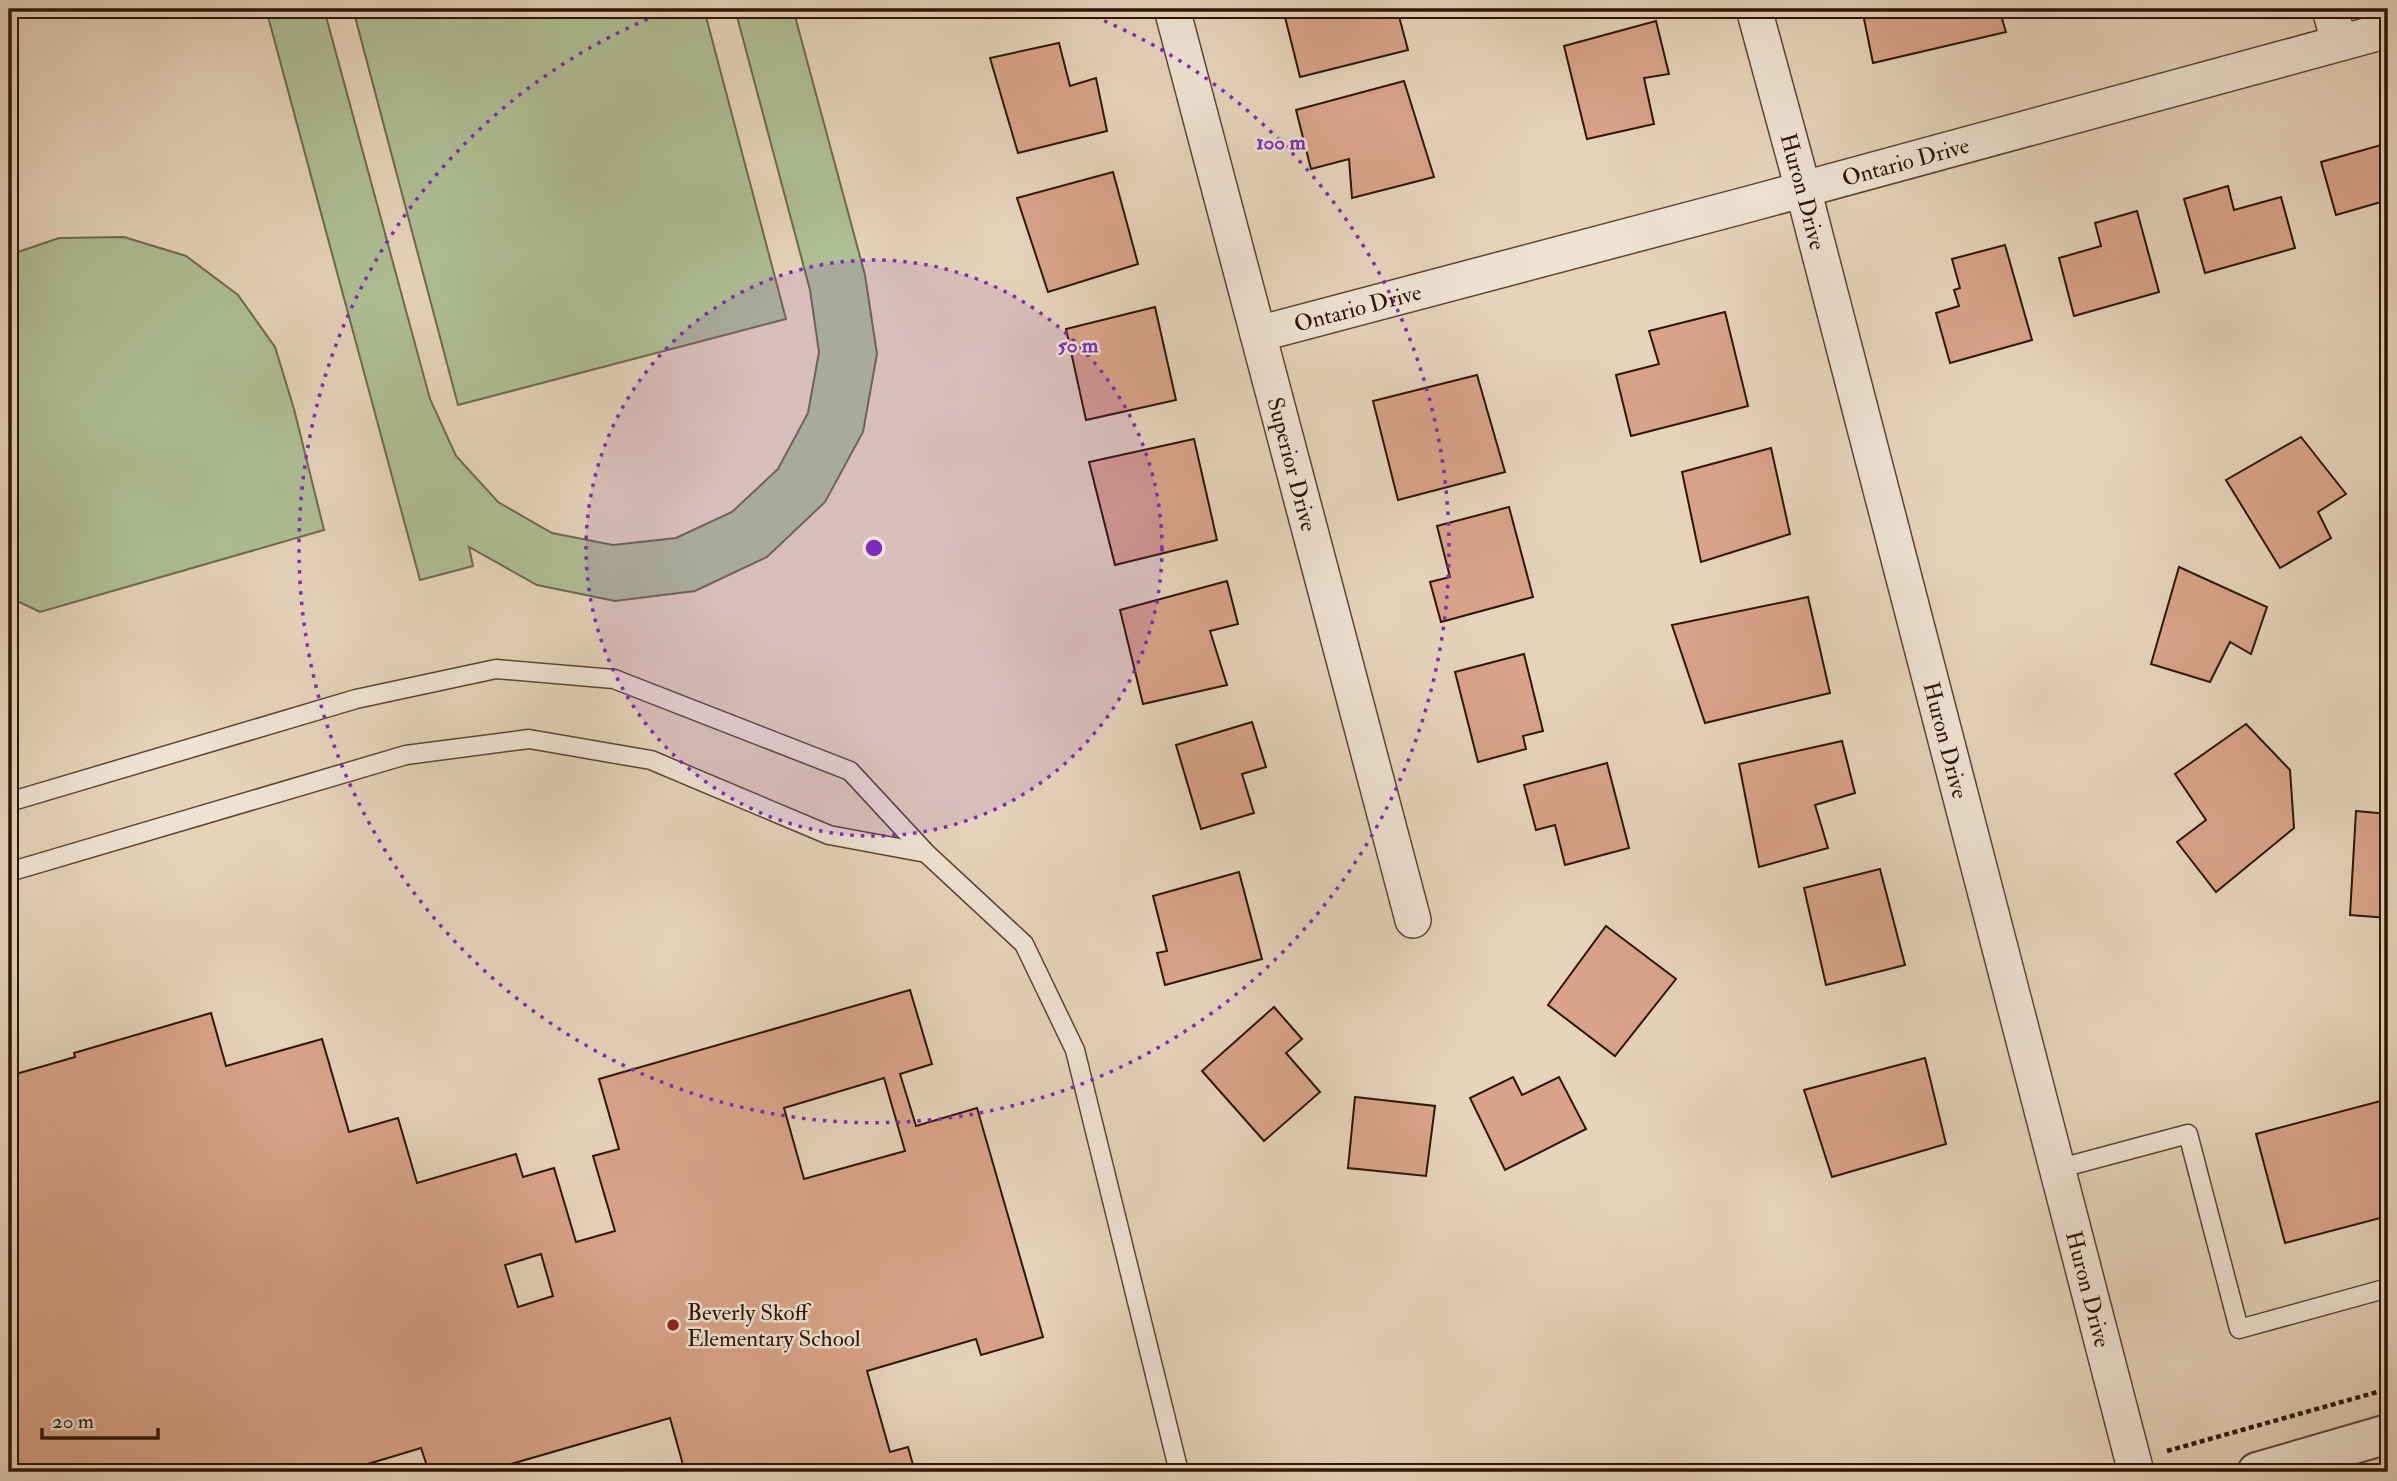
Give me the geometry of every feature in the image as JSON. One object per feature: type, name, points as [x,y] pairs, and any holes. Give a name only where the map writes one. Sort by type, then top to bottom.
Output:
[{"type":"street","name":"Superior Drive","points":[[1172,9],[1413,920]]},
{"type":"street","name":"Huron Drive","points":[[1754,9],[2135,1467]]},
{"type":"street","points":[[2330,9],[2339,43]]},
{"type":"street","name":"Ontario Drive","points":[[1258,334],[2388,30]]},
{"type":"street","points":[[2257,1472],[2388,1434]]},
{"type":"lane","points":[[9,802],[356,699],[496,668],[614,679],[850,771],[926,853],[1024,944],[1075,1050],[1179,1472]]},
{"type":"lane","points":[[9,872],[406,755],[529,739],[651,760],[829,835],[926,853]]},
{"type":"lane","points":[[2057,1169],[2188,1134],[2239,1329],[2388,1288]]},
{"type":"path","points":[[2135,1467],[2388,1389]]},
{"type":"green space","points":[[266,9],[324,9],[430,399],[456,456],[498,502],[552,533],[613,545],[676,538],[732,512],[778,469],[808,413],[819,352],[810,290],[735,9],[793,9],[865,275],[877,354],[863,432],[825,502],[767,557],[695,591],[615,601],[537,585],[469,547],[473,566],[420,580]]},
{"type":"green space","points":[[353,9],[704,9],[786,319],[458,405]]},
{"type":"green space","points":[[124,237],[186,256],[238,295],[275,347],[294,409],[324,530],[40,612],[9,597],[9,255],[59,238]]},
{"type":"building","points":[[986,9],[1028,9],[989,18]]},
{"type":"building","points":[[1283,9],[1397,9],[1408,50],[1300,77]]},
{"type":"building","points":[[1862,9],[1999,9],[2006,32],[1873,63]]},
{"type":"building","points":[[1656,21],[1669,74],[1644,78],[1654,124],[1587,139],[1564,46]]},
{"type":"building","points":[[1059,43],[1070,86],[1096,78],[1107,131],[1018,153],[990,58]]},
{"type":"building","points":[[1404,81],[1434,177],[1352,198],[1349,159],[1311,169],[1296,110]]},
{"type":"building","points":[[2388,143],[2388,200],[2336,215],[2321,162]]},
{"type":"building","points":[[1113,172],[1138,264],[1048,292],[1017,198]]},
{"type":"building","points":[[2228,186],[2234,210],[2281,197],[2295,248],[2205,273],[2184,199]]},
{"type":"building","points":[[2137,211],[2159,292],[2074,316],[2059,258],[2101,246],[2095,223]]},
{"type":"building","points":[[2005,245],[2032,340],[1950,363],[1936,313],[1959,306],[1954,290],[1960,288],[1952,259]]},
{"type":"building","points":[[1155,307],[1176,400],[1086,420],[1066,329]]},
{"type":"building","points":[[1725,312],[1748,406],[1631,436],[1616,375],[1659,364],[1649,331]]},
{"type":"building","points":[[1477,375],[1505,472],[1398,500],[1373,401]]},
{"type":"building","points":[[2301,437],[2346,494],[2318,512],[2331,538],[2280,568],[2226,480]]},
{"type":"building","points":[[1194,439],[1217,540],[1115,565],[1089,462]]},
{"type":"building","points":[[1771,448],[1790,534],[1701,562],[1682,472]]},
{"type":"building","points":[[1509,507],[1533,597],[1441,622],[1430,582],[1450,577],[1437,526]]},
{"type":"building","points":[[2179,567],[2267,607],[2251,654],[2230,642],[2210,682],[2151,664]]},
{"type":"building","points":[[1227,581],[1238,624],[1210,631],[1227,685],[1143,704],[1120,610]]},
{"type":"building","points":[[1808,597],[1830,693],[1705,723],[1672,625]]},
{"type":"building","points":[[1524,654],[1543,731],[1523,736],[1526,749],[1478,762],[1455,672]]},
{"type":"building","points":[[1252,722],[1266,767],[1242,774],[1254,813],[1201,829],[1176,745]]},
{"type":"building","points":[[2246,724],[2290,770],[2294,828],[2216,892],[2177,842],[2206,820],[2175,774]]},
{"type":"building","points":[[1842,741],[1855,793],[1815,805],[1828,848],[1759,867],[1739,764]]},
{"type":"building","points":[[1607,763],[1629,848],[1565,865],[1555,825],[1536,830],[1524,785]]},
{"type":"building","points":[[2356,811],[2388,814],[2388,918],[2350,915]]},
{"type":"building","points":[[1880,869],[1905,965],[1826,985],[1804,888]]},
{"type":"building","points":[[1239,872],[1262,959],[1165,985],[1157,953],[1167,951],[1153,896]]},
{"type":"building","points":[[1606,926],[1676,979],[1615,1056],[1548,1005]]},
{"type":"building","points":[[910,990],[932,1064],[900,1074],[916,1126],[977,1108],[1043,1337],[981,1355],[976,1339],[867,1371],[890,1452],[908,1447],[915,1472],[685,1472],[670,1418],[504,1466],[506,1472],[429,1472],[421,1448],[358,1467],[360,1472],[9,1472],[9,1076],[75,1057],[74,1053],[211,1013],[226,1066],[322,1039],[349,1132],[398,1118],[417,1183],[516,1154],[523,1177],[554,1168],[576,1242],[615,1231],[593,1156],[619,1149],[599,1079]],"holes":[[[884,1078],[905,1151],[804,1179],[784,1108]],[[541,1254],[553,1296],[518,1307],[505,1265]]]},
{"type":"building","points":[[1274,1007],[1302,1039],[1286,1053],[1320,1092],[1264,1141],[1202,1071]]},
{"type":"building","points":[[1925,1058],[1946,1144],[1832,1177],[1804,1090]]},
{"type":"building","points":[[1513,1077],[1522,1095],[1559,1077],[1586,1129],[1505,1170],[1470,1098]]},
{"type":"building","points":[[1355,1097],[1435,1106],[1426,1176],[1348,1168]]},
{"type":"building","points":[[2388,1099],[2388,1216],[2285,1243],[2256,1134]]},
{"type":"place","name":"Beverly Skoff Elementary School","points":[[673,1325]]}]
